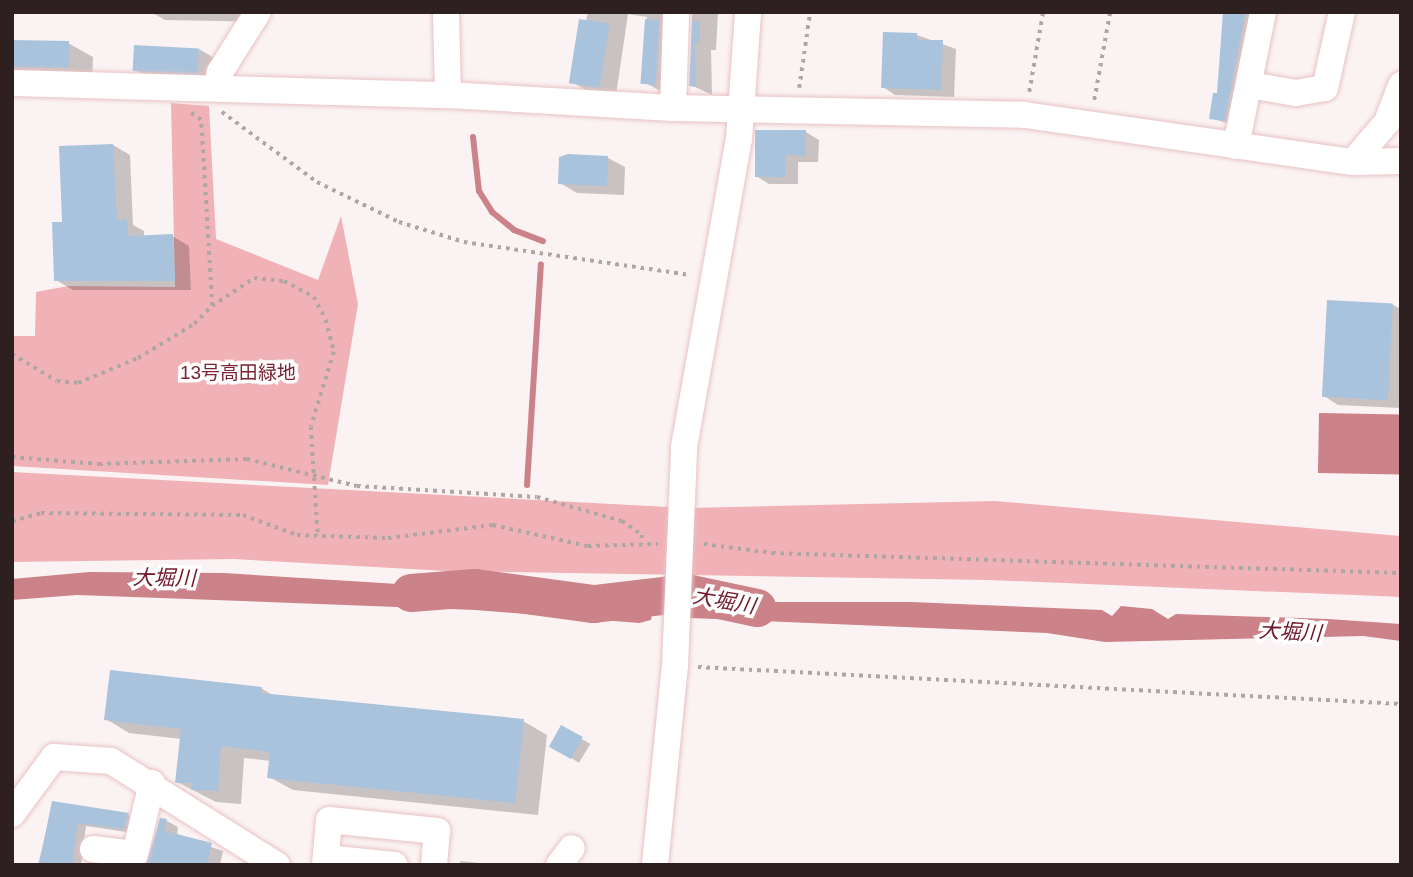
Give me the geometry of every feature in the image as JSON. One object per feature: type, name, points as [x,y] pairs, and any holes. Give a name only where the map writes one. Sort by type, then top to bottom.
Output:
[{"type":"street","points":[[203,92],[220,72],[258,12]]},
{"type":"street","points":[[446,12],[448,95]]},
{"type":"street","points":[[655,865],[675,666],[684,447],[743,109],[748,12]]},
{"type":"street","points":[[1236,146],[1250,85],[1262,12]]},
{"type":"street","points":[[1250,85],[1296,93],[1325,88],[1342,12]]},
{"type":"street","points":[[673,108],[676,16]]},
{"type":"street","points":[[12,83],[203,92],[448,95],[673,108],[1025,115],[1353,162],[1401,161]]},
{"type":"street","points":[[1353,162],[1387,122],[1401,85]]},
{"type":"street","points":[[12,814],[54,757],[111,761],[152,783],[277,865]]},
{"type":"street","points":[[93,849],[135,855],[152,783]]},
{"type":"street","points":[[395,865],[326,861],[329,820],[437,831],[434,865]]},
{"type":"path","points":[[795,110],[810,12]]},
{"type":"path","points":[[1025,115],[1043,12]]},
{"type":"path","points":[[1090,123],[1110,12]]},
{"type":"path","points":[[203,92],[206,101],[317,183],[399,222],[464,242],[712,278]]},
{"type":"path","points":[[203,92],[189,114],[201,120],[212,306]]},
{"type":"path","points":[[12,354],[57,381],[78,383],[138,358],[194,324],[212,306],[254,278],[284,281],[314,298],[334,352],[311,427],[312,476],[318,536]]},
{"type":"path","points":[[12,457],[99,464],[247,459],[312,476],[391,490],[537,497],[570,504],[621,521],[642,535],[642,544]]},
{"type":"path","points":[[675,666],[1401,704]]},
{"type":"green space","name":"13号高田緑地","points":[[171,103],[209,106],[216,239],[318,280],[341,216],[358,304],[328,485],[12,466],[12,336],[35,336],[36,292],[68,286],[175,287]]},
{"type":"green space","points":[[12,472],[687,508],[995,501],[1401,536],[1401,597],[989,580],[446,571],[233,559],[12,562]]},
{"type":"water","points":[[1319,413],[1401,414],[1400,474],[1318,473]]},
{"type":"water","points":[[89,572],[224,573],[654,600],[651,620],[639,623],[475,610],[188,599],[77,595],[12,600],[12,579]]},
{"type":"water","points":[[684,594],[732,602],[911,602],[1102,610],[1112,616],[1121,606],[1152,609],[1168,619],[1176,614],[1328,619],[1401,624],[1401,641],[1363,636],[1105,642],[1047,633],[690,618]]},
{"type":"building","points":[[1223,12],[1246,12],[1225,121],[1209,119],[1213,93],[1217,93]]},
{"type":"building","points":[[579,19],[610,24],[599,88],[569,83]]},
{"type":"building","points":[[645,19],[660,20],[655,85],[640,84]]},
{"type":"building","points":[[692,21],[700,21],[700,42],[695,42],[696,87],[689,86]]},
{"type":"building","points":[[883,32],[917,33],[917,40],[943,40],[941,90],[881,88]]},
{"type":"building","points":[[12,40],[69,41],[69,68],[12,67]]},
{"type":"building","points":[[134,45],[199,48],[198,74],[133,71]]},
{"type":"building","points":[[755,130],[806,130],[806,156],[786,155],[785,177],[755,177]]},
{"type":"building","points":[[113,144],[117,220],[127,219],[128,236],[173,234],[175,281],[54,281],[52,222],[62,222],[59,146]]},
{"type":"building","points":[[568,154],[608,156],[607,186],[558,184],[559,157]]},
{"type":"building","points":[[1327,300],[1393,303],[1388,400],[1322,397]]},
{"type":"building","points":[[110,670],[262,687],[261,693],[524,719],[515,803],[267,778],[270,752],[221,746],[218,791],[191,790],[192,783],[175,783],[181,729],[104,720]]},
{"type":"building","points":[[561,725],[583,737],[571,759],[549,747]]},
{"type":"building","points":[[52,801],[129,813],[125,829],[78,823],[72,865],[39,865]]},
{"type":"building","points":[[160,818],[167,819],[165,831],[212,843],[207,865],[146,865]]},
{"type":"waterway","points":[[473,137],[479,191],[492,212],[514,230],[543,241]]},
{"type":"waterway","points":[[527,485],[541,264]]},
{"type":"waterway","name":"大堀川","points":[[411,593],[475,588],[594,604],[687,593],[757,608]]}]
